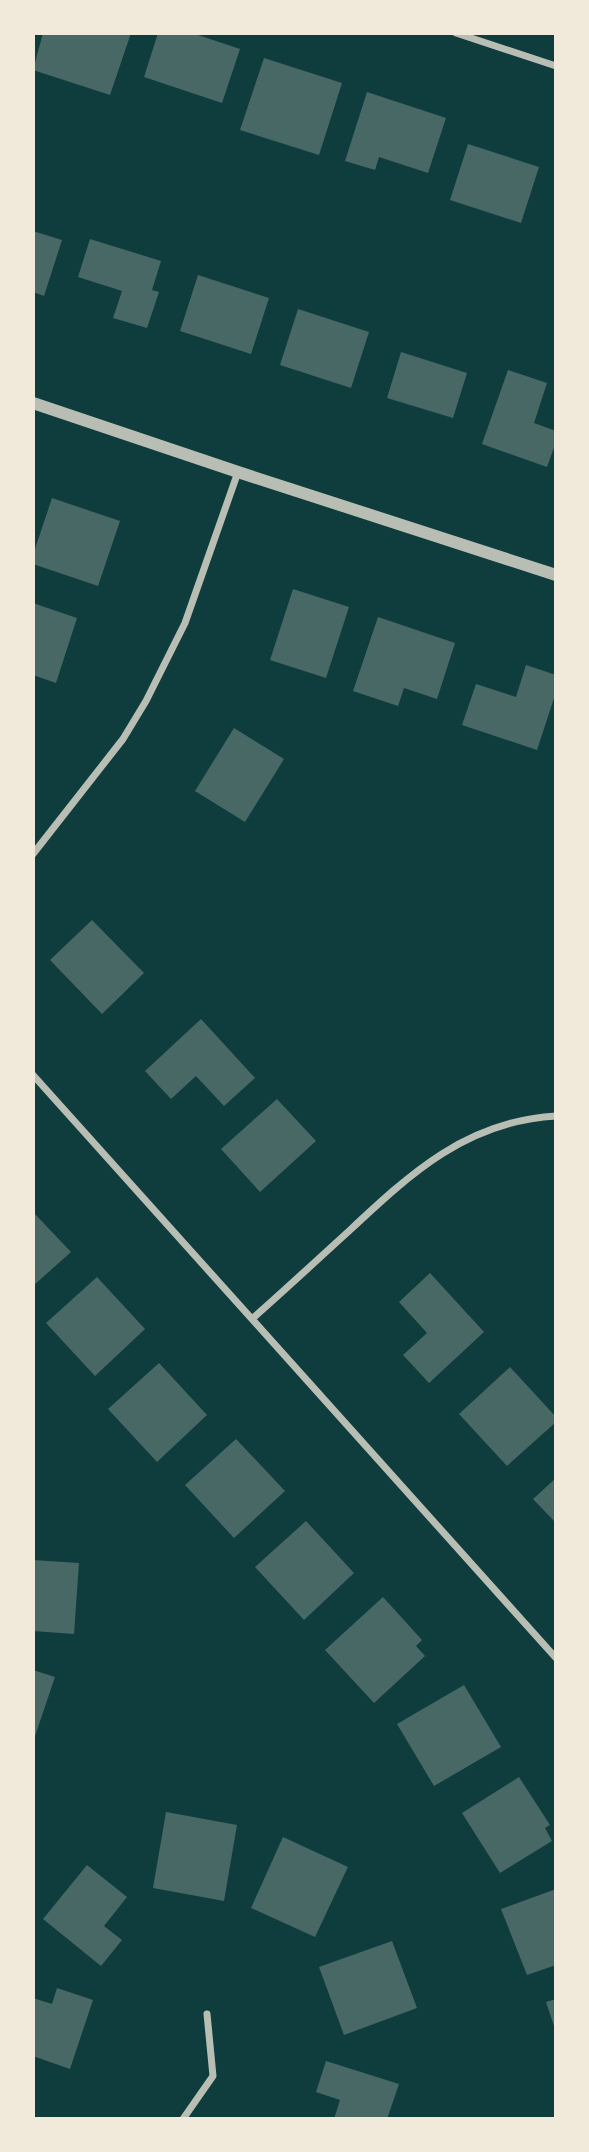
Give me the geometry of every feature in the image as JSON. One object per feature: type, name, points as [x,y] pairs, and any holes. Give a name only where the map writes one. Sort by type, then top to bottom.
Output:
[{"type":"street","points":[[456,33],[556,66]]},
{"type":"street","points":[[33,403],[556,575]]},
{"type":"street","points":[[33,854],[123,739],[146,701],[185,623],[238,472]]},
{"type":"street","points":[[33,1075],[556,1658]]},
{"type":"street","points":[[253,1318],[406,1178],[457,1144],[495,1126],[556,1116]]},
{"type":"street","points":[[183,2119],[213,2076],[207,2014]]},
{"type":"building","points":[[43,33],[131,33],[110,95],[33,70]]},
{"type":"building","points":[[158,33],[192,33],[240,49],[222,103],[144,77]]},
{"type":"building","points":[[264,58],[342,83],[319,155],[240,130]]},
{"type":"building","points":[[367,92],[446,118],[428,173],[379,157],[375,170],[345,161]]},
{"type":"building","points":[[468,144],[539,167],[521,223],[450,200]]},
{"type":"building","points":[[33,231],[62,240],[44,296],[33,292]]},
{"type":"building","points":[[90,239],[161,261],[152,290],[159,292],[147,328],[113,318],[122,291],[78,277]]},
{"type":"building","points":[[198,275],[269,298],[251,354],[180,331]]},
{"type":"building","points":[[298,309],[369,332],[351,388],[280,365]]},
{"type":"building","points":[[401,352],[467,373],[453,418],[387,398]]},
{"type":"building","points":[[508,370],[547,383],[534,423],[556,431],[556,442],[547,467],[482,444]]},
{"type":"building","points":[[52,498],[120,521],[98,586],[33,564],[33,555]]},
{"type":"building","points":[[293,589],[349,607],[326,678],[270,660]]},
{"type":"building","points":[[33,603],[77,618],[56,683],[33,675]]},
{"type":"building","points":[[378,617],[455,643],[437,699],[404,688],[398,706],[353,691]]},
{"type":"building","points":[[526,665],[556,675],[556,692],[537,750],[462,725],[476,684],[516,697]]},
{"type":"building","points":[[234,728],[284,759],[245,822],[195,791]]},
{"type":"building","points":[[92,920],[144,973],[102,1014],[50,960]]},
{"type":"building","points":[[201,1019],[255,1078],[224,1106],[196,1076],[171,1099],[145,1071]]},
{"type":"building","points":[[277,1099],[316,1141],[260,1192],[221,1149]]},
{"type":"building","points":[[33,1212],[71,1252],[33,1286]]},
{"type":"building","points":[[430,1273],[484,1332],[429,1383],[403,1355],[427,1333],[399,1302]]},
{"type":"building","points":[[97,1277],[145,1329],[95,1376],[46,1323]]},
{"type":"building","points":[[159,1363],[207,1415],[157,1462],[108,1409]]},
{"type":"building","points":[[510,1367],[556,1417],[556,1422],[507,1466],[459,1414]]},
{"type":"building","points":[[236,1439],[285,1491],[234,1538],[185,1485]]},
{"type":"building","points":[[556,1478],[556,1523],[533,1499]]},
{"type":"building","points":[[306,1521],[354,1573],[304,1620],[255,1567]]},
{"type":"building","points":[[33,1560],[79,1563],[74,1634],[33,1631]]},
{"type":"building","points":[[383,1597],[422,1640],[416,1646],[425,1656],[374,1703],[325,1650]]},
{"type":"building","points":[[33,1670],[55,1677],[34,1739],[33,1739]]},
{"type":"building","points":[[464,1685],[501,1747],[434,1786],[397,1724]]},
{"type":"building","points":[[519,1777],[550,1825],[545,1828],[552,1841],[500,1873],[462,1813]]},
{"type":"building","points":[[166,1812],[237,1825],[224,1901],[153,1888]]},
{"type":"building","points":[[283,1837],[348,1867],[315,1937],[251,1908]]},
{"type":"building","points":[[87,1865],[127,1897],[104,1926],[122,1940],[101,1966],[43,1919]]},
{"type":"building","points":[[556,1889],[556,1965],[527,1975],[501,1909]]},
{"type":"building","points":[[392,1941],[417,2008],[344,2035],[319,1967]]},
{"type":"building","points":[[57,1988],[93,2000],[70,2069],[33,2056],[33,1998],[52,2004]]},
{"type":"building","points":[[556,1999],[556,2029],[555,2029],[546,2002]]},
{"type":"building","points":[[326,2061],[399,2084],[387,2119],[334,2119],[340,2100],[316,2092]]}]
